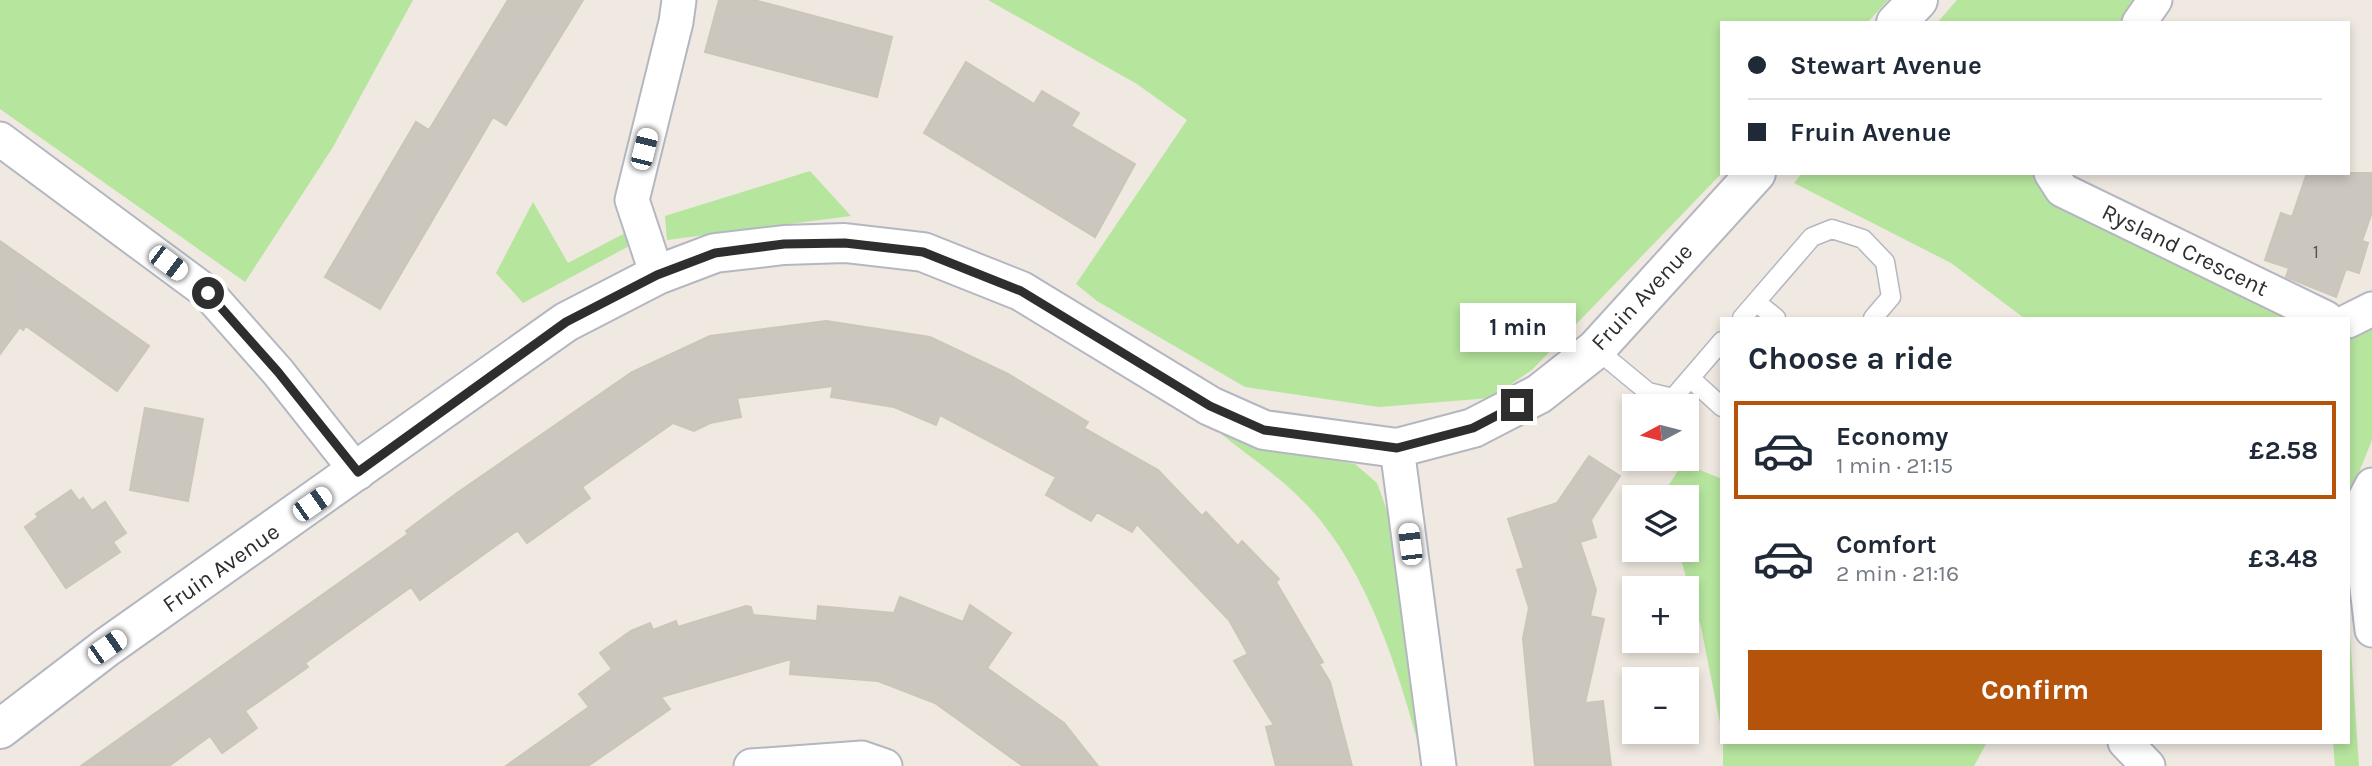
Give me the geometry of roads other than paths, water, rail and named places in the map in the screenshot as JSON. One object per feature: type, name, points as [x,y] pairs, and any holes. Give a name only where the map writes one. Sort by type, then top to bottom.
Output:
[{"type":"street","points":[[657,275],[632,200],[676,22],[679,0]]},
{"type":"street","points":[[1898,21],[1917,0]]},
{"type":"street","points":[[2140,21],[2155,0]]},
{"type":"street","points":[[0,139],[208,293],[278,372],[358,472]]},
{"type":"street","name":"Fruin Avenue","points":[[0,729],[107,647],[358,472],[566,322],[657,275],[715,253],[784,244],[845,243],[923,252],[1021,291],[1210,406],[1264,430],[1397,448],[1473,428],[1539,394],[1596,349],[1754,175]]},
{"type":"street","name":"Rysland Crescent","points":[[2051,175],[2062,190],[2324,317]]},
{"type":"street","points":[[2350,320],[2372,309]]},
{"type":"street","points":[[1397,448],[1438,766]]},
{"type":"street","points":[[2372,485],[2357,512],[2372,630]]},
{"type":"street","points":[[2127,744],[2148,766]]},
{"type":"street","points":[[751,766],[862,758],[884,766]]},
{"type":"lane","points":[[1743,317],[1812,237],[1832,229],[1863,239],[1885,262],[1892,297],[1873,317]]},
{"type":"lane","points":[[1756,302],[1775,317]]},
{"type":"lane","points":[[1596,349],[1648,392],[1673,398],[1720,343]]},
{"type":"lane","points":[[1690,378],[1720,405]]}]
